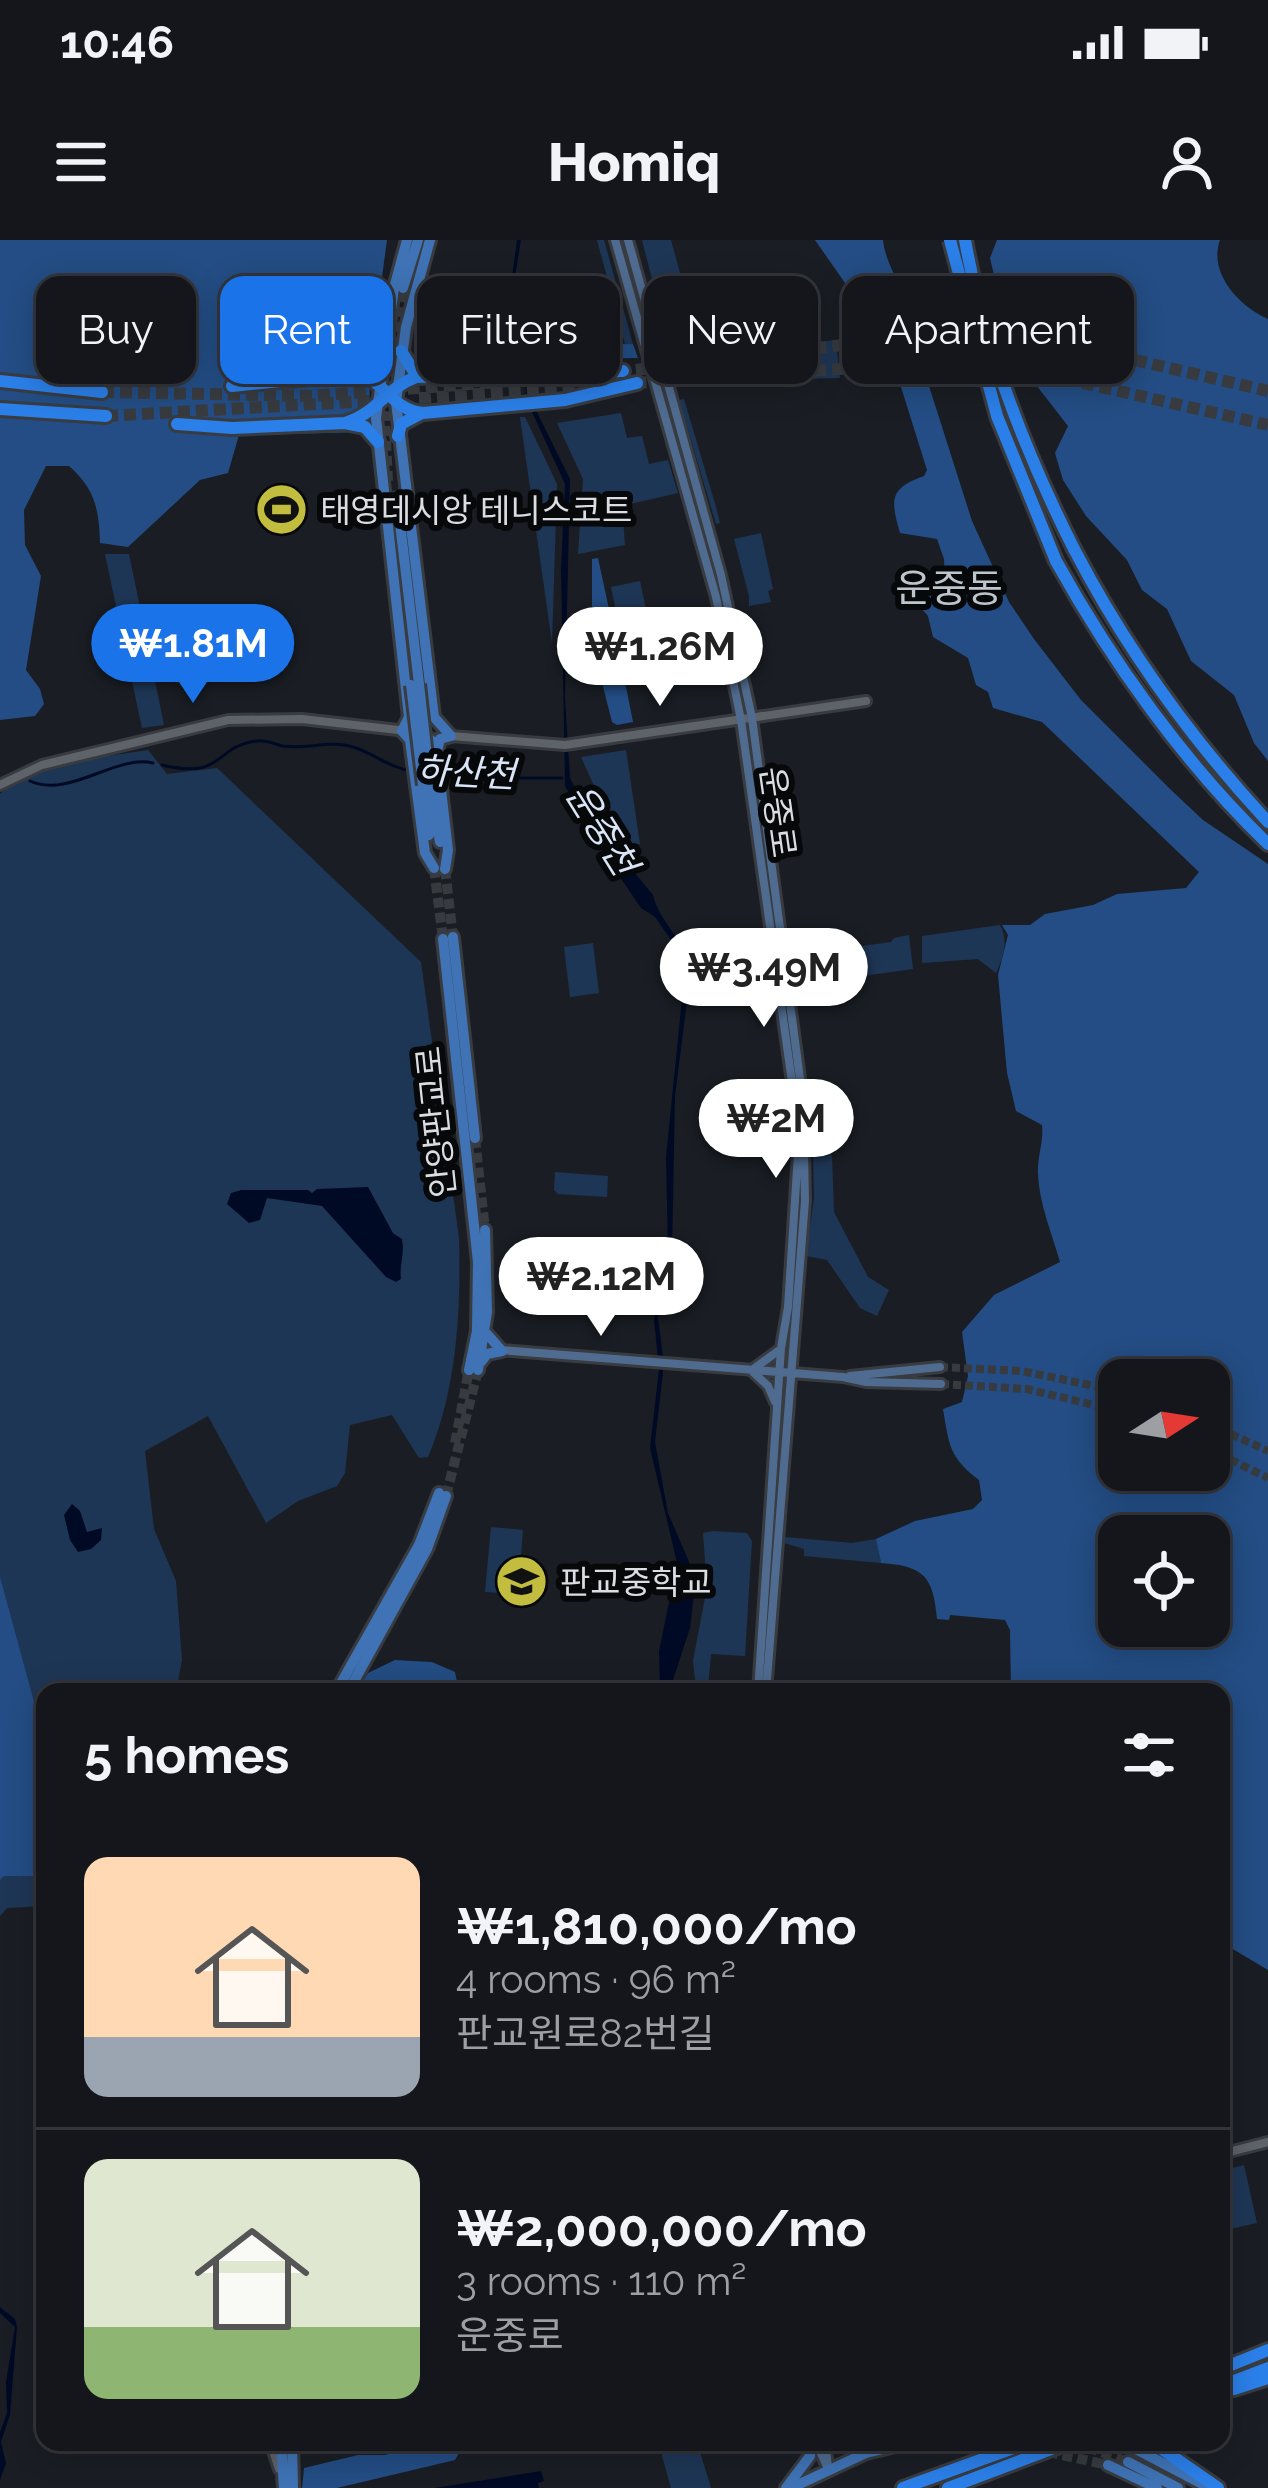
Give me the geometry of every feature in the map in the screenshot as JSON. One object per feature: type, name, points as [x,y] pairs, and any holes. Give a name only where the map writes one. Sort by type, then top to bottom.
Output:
[{"type":"highway","points":[[950,240],[997,416],[1056,561],[1163,722],[1234,811],[1268,844]]},
{"type":"highway","points":[[965,240],[1007,388],[1074,549],[1143,662],[1268,822]]},
{"type":"highway","points":[[401,351],[417,372]]},
{"type":"highway","points":[[345,423],[376,408],[389,391],[417,380]]},
{"type":"highway","points":[[0,381],[102,392]]},
{"type":"highway","points":[[377,384],[408,411],[423,413],[565,400],[637,382]]},
{"type":"highway","points":[[232,386],[251,384]]},
{"type":"highway","points":[[0,410],[106,416]]},
{"type":"highway","points":[[398,436],[406,419],[423,413]]},
{"type":"highway","points":[[177,424],[249,428],[345,423],[365,427],[378,442]]},
{"type":"highway","points":[[1230,2368],[1268,2353]]},
{"type":"highway","points":[[1230,2385],[1268,2368]]},
{"type":"highway","points":[[1230,2387],[1268,2378]]},
{"type":"highway","points":[[918,2482],[992,2451]]},
{"type":"highway","points":[[902,2488],[1005,2451]]},
{"type":"highway","points":[[948,2488],[1046,2451]]},
{"type":"highway","points":[[1165,2451],[1218,2488]]},
{"type":"main road","points":[[389,391],[401,351],[407,240]]},
{"type":"main road","points":[[393,322],[424,240]]},
{"type":"main road","name":"운중로","points":[[615,240],[746,719],[797,1133],[797,1200],[779,1373],[762,1683]]},
{"type":"main road","name":"운중로","points":[[628,240],[721,575],[803,1101],[805,1194],[763,1683]]},
{"type":"main road","points":[[388,384],[398,436],[392,572],[409,717],[402,731],[427,785]]},
{"type":"main road","points":[[376,408],[378,442],[414,574],[434,717],[451,736],[440,739],[427,785]]},
{"type":"main road","points":[[393,496],[439,868]]},
{"type":"main road","points":[[392,572],[406,616]]},
{"type":"main road","points":[[406,616],[414,574]]},
{"type":"main road","points":[[409,717],[437,754]]},
{"type":"main road","points":[[412,754],[415,740],[434,717]]},
{"type":"main road","name":"안양판교로","points":[[475,1138],[448,938],[477,1246],[476,1368],[487,1354],[502,1351]]},
{"type":"main road","name":"안양판교로","points":[[478,1348],[486,1332],[485,1230]]},
{"type":"main road","points":[[486,1332],[502,1351]]},
{"type":"main road","points":[[478,1348],[843,1377],[940,1367]]},
{"type":"main road","points":[[751,1370],[781,1348]]},
{"type":"main road","points":[[793,1349],[804,1367],[821,1376]]},
{"type":"main road","points":[[751,1370],[768,1386],[777,1406]]},
{"type":"main road","points":[[788,1405],[798,1385],[821,1376]]},
{"type":"main road","points":[[843,1377],[941,1384]]},
{"type":"main road","points":[[341,1683],[442,1495],[428,1549],[353,1683]]},
{"type":"main road","points":[[283,2451],[289,2484]]},
{"type":"main road","points":[[289,2484],[294,2451]]},
{"type":"main road","points":[[788,2488],[814,2451]]},
{"type":"main road","points":[[822,2451],[824,2471]]},
{"type":"main road","points":[[858,2451],[866,2453]]},
{"type":"main road","points":[[788,2488],[874,2451]]},
{"type":"main road","points":[[1140,2451],[1209,2488]]},
{"type":"main road","points":[[1128,2462],[1178,2488]]},
{"type":"main road","points":[[1108,2465],[1157,2488]]},
{"type":"street","points":[[0,784],[42,765],[227,720],[302,719],[543,745],[866,701]]},
{"type":"street","points":[[1230,2152],[1268,2142]]},
{"type":"street","points":[[274,2451],[289,2484]]},
{"type":"shaded area","points":[[0,240],[387,240],[382,276],[220,276],[220,384],[370,384],[369,432],[239,435],[228,473],[200,480],[128,547],[100,543],[97,510],[85,483],[69,466],[46,466],[24,510],[25,545],[41,576],[26,670],[44,704],[35,716],[0,720]]},
{"type":"shaded area","points":[[517,240],[521,240],[515,276],[512,276]]},
{"type":"shaded area","points":[[597,240],[604,240],[614,276],[607,276]]},
{"type":"shaded area","points":[[642,240],[671,240],[681,276],[651,276]]},
{"type":"shaded area","points":[[815,240],[883,240],[895,276],[842,279]]},
{"type":"shaded area","points":[[997,240],[1220,240],[1217,252],[1222,276],[1237,297],[1268,319],[1268,761],[1254,743],[1234,695],[1191,661],[1167,609],[1142,590],[1127,560],[1086,516],[1063,480],[1055,453],[1068,426],[1035,384],[1134,384],[1134,276],[994,276],[990,258]]},
{"type":"shaded area","points":[[620,297],[633,344],[625,344],[620,325]]},
{"type":"shaded area","points":[[836,340],[840,378],[818,379],[818,342]]},
{"type":"shaded area","points":[[620,344],[633,344],[638,358],[620,358]]},
{"type":"shaded area","points":[[525,384],[570,479],[565,698],[570,778],[593,823],[653,895],[691,969],[675,1096],[672,1254],[658,1318],[664,1364],[655,1442],[668,1513],[696,1578],[690,1628],[672,1683],[660,1683],[659,1651],[677,1563],[650,1448],[659,1369],[654,1320],[668,1251],[666,1157],[685,969],[682,956],[655,917],[641,908],[596,842],[565,786],[561,568],[565,484],[527,401]]},
{"type":"shaded area","points":[[929,386],[972,521],[1009,602],[1034,639],[1081,700],[1170,789],[1203,820],[1268,864],[1268,1970],[1230,1947],[1230,1683],[1011,1683],[1010,1630],[1005,1620],[950,1615],[949,1620],[937,1619],[933,1593],[924,1576],[907,1567],[881,1563],[876,1539],[915,1521],[973,1509],[982,1500],[979,1480],[952,1450],[943,1409],[962,1402],[968,1376],[962,1332],[994,1295],[1060,1262],[1039,1185],[1042,1125],[1016,1111],[1007,1073],[998,975],[1008,935],[1002,925],[1030,925],[1045,914],[1093,905],[1117,894],[1186,888],[1199,872],[1042,722],[993,708],[988,692],[976,685],[968,658],[933,637],[928,616],[916,602],[917,595],[945,586],[944,559],[937,539],[900,533],[894,503],[904,485],[927,470],[901,387]]},
{"type":"shaded area","points":[[684,399],[720,523],[716,524],[679,400]]},
{"type":"shaded area","points":[[621,413],[627,438],[642,436],[649,464],[668,460],[678,493],[622,506],[625,545],[578,554],[583,479],[557,423]]},
{"type":"shaded area","points":[[520,417],[525,417],[557,484],[552,643]]},
{"type":"shaded area","points":[[761,533],[773,589],[768,591],[771,602],[749,606],[734,539]]},
{"type":"shaded area","points":[[105,554],[129,554],[164,725],[142,728]]},
{"type":"shaded area","points":[[598,558],[615,637],[592,642],[592,559]]},
{"type":"shaded area","points":[[640,581],[649,623],[620,630],[611,587]]},
{"type":"shaded area","points":[[617,642],[633,722],[617,725],[612,722],[593,647]]},
{"type":"shaded area","points":[[148,750],[167,774],[217,768],[421,962],[459,1238],[455,1349],[445,1405],[428,1457],[419,1458],[392,1415],[350,1425],[345,1473],[337,1486],[298,1501],[266,1523],[208,1416],[145,1451],[154,1529],[176,1581],[182,1660],[178,1683],[36,1683],[36,1906],[7,1908],[0,1916],[0,794],[31,774],[90,758]]},
{"type":"shaded area","points":[[626,750],[640,844],[630,846],[609,819],[581,757]]},
{"type":"shaded area","points":[[1000,925],[1005,943],[996,973],[978,959],[922,963],[922,936]]},
{"type":"shaded area","points":[[909,935],[913,969],[791,986],[789,956],[891,942]]},
{"type":"shaded area","points":[[593,943],[599,993],[570,997],[564,947]]},
{"type":"shaded area","points":[[763,960],[769,989],[711,996],[713,968]]},
{"type":"shaded area","points":[[832,1155],[834,1212],[868,1277],[889,1290],[877,1316],[860,1308],[827,1260],[806,1256],[814,1198],[813,1156]]},
{"type":"shaded area","points":[[555,1172],[608,1176],[607,1197],[558,1194]]},
{"type":"shaded area","points":[[368,1187],[393,1233],[402,1239],[401,1279],[396,1282],[386,1277],[322,1206],[267,1198],[260,1220],[249,1223],[227,1204],[231,1193],[241,1190],[312,1193]]},
{"type":"shaded area","points":[[72,1504],[80,1511],[87,1532],[102,1528],[101,1540],[91,1549],[78,1552],[70,1540],[64,1515]]},
{"type":"shaded area","points":[[491,1527],[523,1530],[518,1594],[485,1592]]},
{"type":"shaded area","points":[[703,1533],[747,1533],[752,1541],[745,1656],[711,1654],[708,1683],[695,1683],[693,1661],[707,1587]]},
{"type":"shaded area","points":[[785,1537],[852,1543],[876,1539],[881,1563],[804,1556],[804,1549],[784,1543]]},
{"type":"shaded area","points":[[0,1577],[36,1709],[36,1876],[0,1880]]},
{"type":"shaded area","points":[[395,1660],[432,1662],[455,1672],[457,1683],[362,1683],[368,1673]]},
{"type":"shaded area","points":[[1244,2165],[1257,2223],[1230,2229],[1230,2169]]},
{"type":"shaded area","points":[[0,2307],[15,2319],[17,2327],[10,2415],[1,2442],[6,2463],[0,2480],[0,2432],[7,2413],[6,2382],[15,2327]]},
{"type":"shaded area","points":[[460,2451],[455,2460],[337,2488],[302,2488],[304,2468],[358,2455]]},
{"type":"shaded area","points":[[661,2451],[700,2451],[711,2488],[671,2488]]},
{"type":"shaded area","points":[[541,2471],[544,2481],[538,2483],[539,2488],[435,2488]]},
{"type":"waterway","name":"하산천","points":[[162,765],[208,766],[242,744],[260,741],[292,747],[346,745],[407,770]]},
{"type":"waterway","name":"하산천","points":[[30,781],[60,785],[124,765],[153,763]]},
{"type":"waterway","name":"하산천","points":[[441,769],[484,778],[562,778]]},
{"type":"tunnel","points":[[388,481],[385,419],[403,288]]},
{"type":"tunnel","points":[[620,372],[960,331],[1045,339],[1268,391]]},
{"type":"tunnel","points":[[419,398],[960,365],[1026,370],[1268,425]]},
{"type":"tunnel","points":[[102,392],[311,396],[471,384]]},
{"type":"tunnel","points":[[106,416],[386,400]]},
{"type":"tunnel","points":[[434,868],[443,939]]},
{"type":"tunnel","points":[[445,869],[453,937]]},
{"type":"tunnel","points":[[475,1138],[485,1230]]},
{"type":"tunnel","points":[[940,1367],[1022,1371],[1098,1387]]},
{"type":"tunnel","points":[[455,1443],[469,1370]]},
{"type":"tunnel","points":[[446,1496],[478,1370]]},
{"type":"tunnel","points":[[941,1384],[1027,1389],[1098,1406]]},
{"type":"tunnel","points":[[1230,1434],[1268,1451]]},
{"type":"tunnel","points":[[1230,1459],[1268,1478]]},
{"type":"tunnel","points":[[1098,2451],[1128,2462]]},
{"type":"tunnel","points":[[1048,2452],[1108,2465]]},
{"type":"place","name":"태영데시앙 테니스코트","points":[[281,510]]},
{"type":"place","name":"판교중학교","points":[[521,1582]]},
{"type":"district","name":"운중동","points":[[949,588]]},
{"type":"water label","name":"운중천","points":[[602,829]]}]
